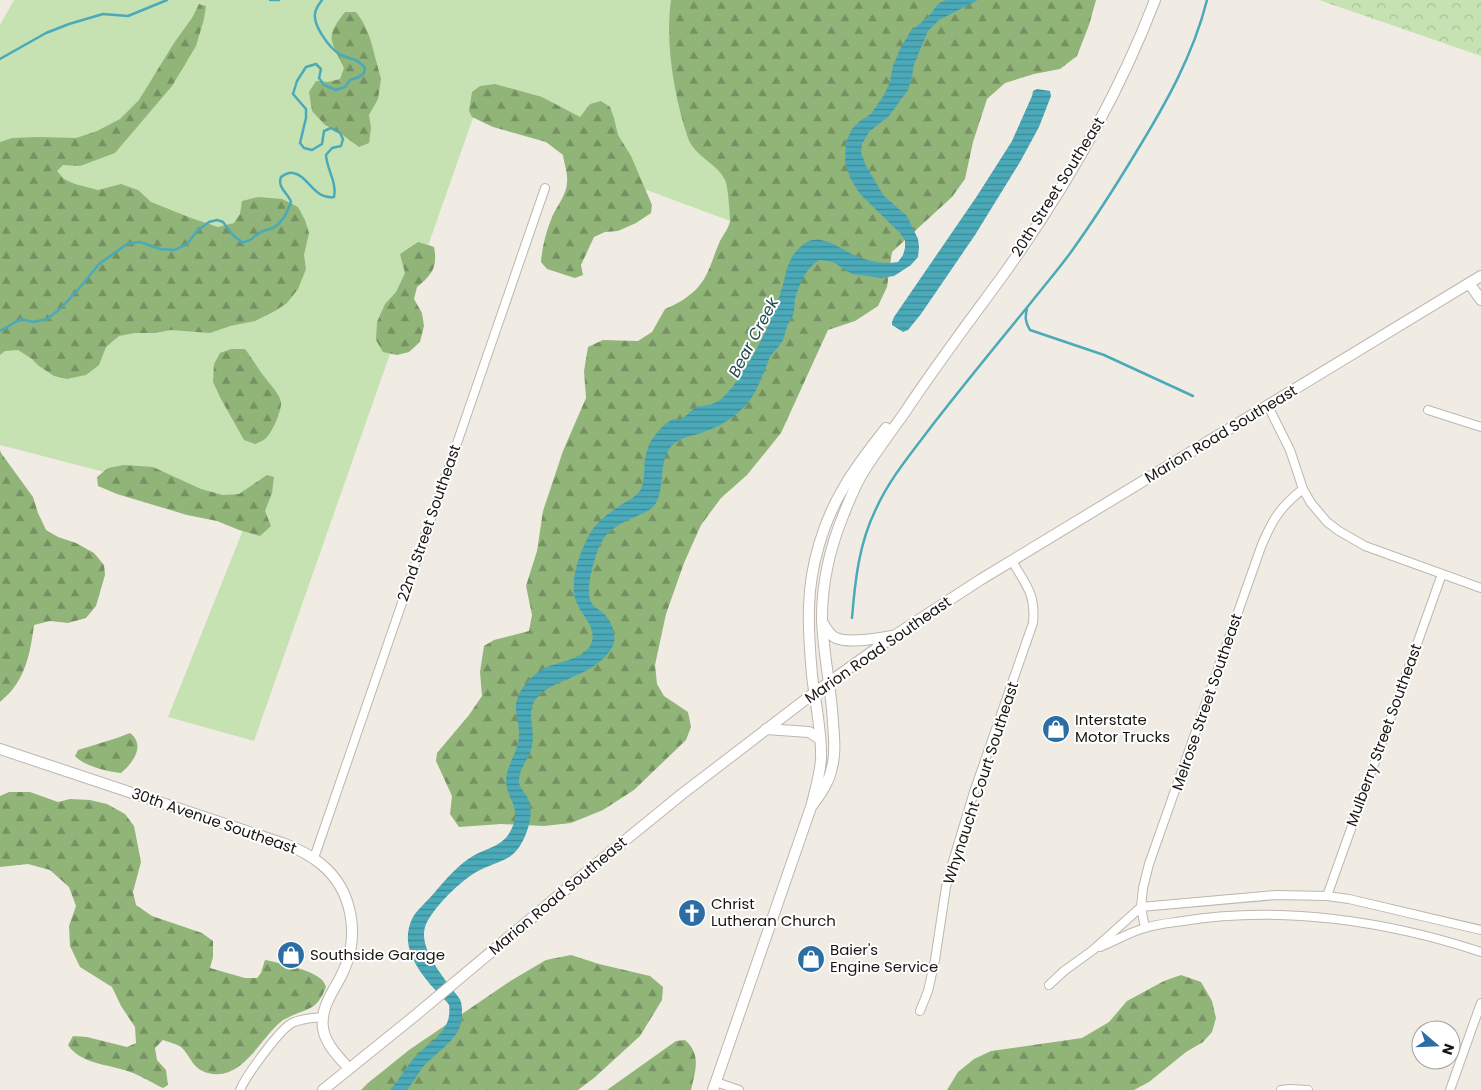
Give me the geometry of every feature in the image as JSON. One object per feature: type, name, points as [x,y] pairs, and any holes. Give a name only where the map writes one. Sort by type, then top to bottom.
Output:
[{"type":"street","name":"20th Street Southeast","points":[[811,807],[824,788],[834,757],[829,683],[822,623],[823,600],[827,570],[836,535],[850,498],[864,470],[1010,265],[1073,169],[1134,51],[1155,0]]},
{"type":"street","name":"22nd Street Southeast","points":[[314,858],[545,188]]},
{"type":"street","name":"Marion Road Southeast","points":[[323,1090],[601,860],[766,729],[894,636],[1012,561],[1481,276]]},
{"type":"street","points":[[1469,283],[1481,300]]},
{"type":"street","name":"20th Street Southeast","points":[[714,1086],[811,807],[820,771],[820,739],[809,640],[810,591],[816,560],[829,516],[844,487],[863,458],[940,361]]},
{"type":"street","points":[[1268,406],[1290,450],[1303,489],[1327,522],[1365,546],[1481,588]]},
{"type":"street","points":[[1428,410],[1481,428]]},
{"type":"street","name":"Melrose Street Southeast","points":[[1145,928],[1141,907],[1142,888],[1149,864],[1266,536],[1282,507],[1303,489]]},
{"type":"street","name":"Whynaucht Court Southeast","points":[[920,1011],[928,991],[935,960],[946,887],[951,868],[969,808],[1033,624],[1033,597],[1012,561]]},
{"type":"street","name":"Mulberry Street Southeast","points":[[1327,896],[1442,574]]},
{"type":"street","points":[[822,623],[828,632],[838,639],[860,640],[894,636]]},
{"type":"street","points":[[766,729],[810,732],[820,739]]},
{"type":"street","name":"30th Avenue Southeast","points":[[0,749],[268,838],[314,858],[330,872],[342,890],[350,909],[352,930],[351,950],[348,960],[344,971],[328,998],[322,1017]]},
{"type":"street","points":[[1049,984],[1094,950],[1141,907],[1276,895],[1327,896],[1349,899],[1467,925],[1481,930]]},
{"type":"street","points":[[1094,950],[1145,928],[1207,917],[1274,914],[1320,917],[1396,929],[1451,942],[1481,952]]},
{"type":"street","points":[[1450,1090],[1481,1003]]},
{"type":"street","points":[[240,1090],[248,1075],[288,1026],[304,1019],[322,1017],[322,1026],[327,1041],[349,1069]]},
{"type":"street","points":[[714,1086],[739,1090]]},
{"type":"street","points":[[1281,1090],[1308,1090]]},
{"type":"green space","points":[[14,0],[867,0],[741,225],[609,176],[480,98],[254,741],[168,717],[251,510],[0,445],[0,25]]},
{"type":"green space","points":[[671,0],[1096,0],[1077,56],[1060,69],[1034,74],[1005,83],[987,99],[973,142],[965,179],[952,197],[892,252],[887,287],[878,306],[855,321],[828,330],[781,433],[747,475],[721,498],[701,525],[684,563],[666,614],[655,665],[657,684],[664,696],[688,712],[691,727],[686,740],[634,790],[603,810],[571,823],[544,826],[501,824],[459,827],[450,814],[452,796],[436,761],[437,753],[469,715],[482,696],[480,672],[484,646],[494,640],[529,631],[532,615],[526,586],[537,551],[543,511],[563,451],[586,398],[584,371],[588,347],[603,340],[638,341],[652,332],[665,309],[688,296],[703,281],[729,224],[729,200],[725,180],[717,169],[695,150],[688,138],[683,122],[675,88],[670,52],[669,17]]},
{"type":"green space","points":[[1319,0],[1481,0],[1481,56]]},
{"type":"green space","points":[[199,4],[206,6],[196,46],[172,86],[115,153],[80,166],[63,165],[57,171],[64,179],[98,190],[121,184],[138,190],[151,202],[218,227],[234,223],[240,214],[242,201],[258,197],[282,199],[298,207],[309,233],[304,255],[306,269],[298,289],[287,303],[255,321],[230,326],[210,333],[171,330],[119,336],[106,347],[99,365],[86,375],[67,379],[54,376],[18,350],[5,351],[0,355],[0,142],[12,138],[76,138],[97,131],[120,119],[139,100]]},
{"type":"green space","points":[[345,12],[356,12],[363,22],[370,38],[381,79],[378,99],[369,115],[371,128],[369,143],[359,147],[325,125],[312,111],[309,92],[316,81],[328,82],[340,79],[344,68],[333,45],[332,34]]},
{"type":"green space","points":[[495,84],[542,97],[580,117],[590,104],[601,101],[610,107],[618,135],[631,156],[652,205],[651,213],[636,223],[618,231],[605,232],[594,237],[581,265],[583,275],[575,278],[547,269],[541,262],[548,228],[567,186],[563,155],[546,142],[493,127],[472,117],[469,111],[472,92],[480,86]]},
{"type":"green space","points":[[418,242],[434,247],[435,254],[433,270],[417,287],[414,299],[422,313],[424,326],[420,342],[409,352],[397,355],[383,352],[376,340],[377,322],[385,304],[396,292],[405,273],[400,254]]},
{"type":"green space","points":[[231,349],[245,349],[276,391],[281,402],[278,416],[271,431],[265,439],[255,444],[244,440],[213,382],[214,364],[220,353]]},
{"type":"green space","points":[[0,450],[33,497],[46,530],[94,553],[104,565],[105,575],[96,606],[86,618],[68,623],[50,621],[34,625],[25,668],[12,690],[0,702]]},
{"type":"green space","points":[[124,465],[153,467],[201,489],[223,495],[239,494],[267,475],[274,477],[272,493],[265,511],[271,526],[260,536],[217,521],[187,515],[117,494],[98,486],[97,477],[108,468]]},
{"type":"green space","points":[[130,733],[137,743],[136,754],[121,773],[90,766],[75,756],[78,750]]},
{"type":"green space","points":[[9,792],[30,792],[58,802],[70,799],[90,800],[107,804],[125,814],[134,826],[141,862],[133,892],[136,905],[152,916],[202,933],[213,941],[213,957],[210,968],[245,978],[257,978],[261,973],[265,960],[295,967],[318,976],[323,982],[326,987],[320,999],[314,1006],[283,1020],[241,1065],[231,1071],[220,1074],[208,1073],[198,1069],[181,1047],[163,1040],[155,1048],[157,1060],[166,1070],[168,1085],[163,1088],[134,1073],[93,1062],[79,1056],[68,1045],[73,1036],[87,1037],[127,1047],[136,1043],[135,1027],[121,1006],[112,987],[80,967],[70,946],[69,926],[76,906],[69,887],[50,870],[28,864],[0,867],[0,796]]},
{"type":"green space","points":[[571,955],[599,964],[650,976],[663,987],[662,1000],[640,1036],[578,1090],[361,1090],[409,1050],[512,980],[546,960]]},
{"type":"green space","points":[[1181,975],[1201,982],[1212,1001],[1216,1018],[1212,1032],[1203,1042],[1186,1052],[1149,1082],[1134,1090],[947,1090],[958,1072],[974,1059],[991,1051],[1082,1038],[1109,1022],[1127,1001],[1164,981]]},
{"type":"green space","points":[[685,1040],[694,1051],[696,1064],[691,1090],[607,1090],[676,1041]]},
{"type":"water","points":[[946,0],[978,0],[939,20],[928,31],[914,64],[908,90],[889,116],[869,132],[862,144],[861,152],[866,166],[884,196],[907,216],[918,239],[918,257],[911,265],[894,276],[881,278],[852,274],[833,262],[820,260],[810,267],[801,282],[795,299],[794,313],[787,326],[783,340],[770,357],[755,392],[745,406],[725,422],[676,442],[666,456],[660,492],[653,507],[647,512],[625,521],[604,538],[594,563],[589,594],[591,603],[605,615],[612,625],[614,641],[611,650],[595,665],[546,690],[536,698],[531,713],[532,746],[519,776],[520,787],[528,799],[531,813],[530,822],[523,841],[519,848],[509,857],[473,874],[457,887],[441,903],[425,927],[424,935],[428,952],[461,1002],[462,1016],[459,1029],[452,1039],[426,1063],[407,1090],[390,1090],[415,1057],[445,1028],[449,1014],[448,1003],[424,976],[409,949],[409,929],[412,919],[457,868],[473,856],[500,843],[508,835],[514,822],[515,809],[508,793],[506,780],[508,768],[518,741],[519,731],[516,704],[519,695],[527,682],[543,669],[580,655],[590,646],[592,639],[591,627],[577,604],[574,590],[577,566],[589,535],[606,516],[639,492],[643,480],[647,449],[662,427],[675,419],[683,418],[697,407],[716,402],[735,384],[764,335],[787,269],[795,252],[809,241],[821,240],[832,243],[852,254],[880,263],[898,262],[903,255],[905,240],[860,194],[850,178],[845,161],[846,142],[852,129],[871,114],[884,95],[901,47],[911,31],[928,17],[938,4]]},
{"type":"water","points":[[1037,89],[1050,91],[1051,96],[1039,127],[1020,162],[975,235],[921,314],[908,330],[903,332],[892,325],[894,317],[977,196],[1012,141],[1033,91]]},
{"type":"waterway","points":[[0,59],[46,33],[69,24],[103,14],[128,16],[167,0]]},
{"type":"waterway","points":[[270,0],[279,0]]},
{"type":"waterway","points":[[0,331],[21,319],[33,322],[47,319],[60,309],[99,264],[127,244],[140,242],[160,249],[175,250],[187,244],[197,231],[209,222],[217,220],[223,222],[241,242],[248,241],[261,232],[273,228],[284,216],[291,202],[280,184],[281,177],[286,174],[298,175],[321,195],[334,197],[334,186],[326,155],[332,148],[341,146],[343,139],[340,133],[331,128],[324,131],[322,144],[312,150],[304,148],[300,143],[306,118],[306,109],[293,94],[297,81],[306,67],[316,64],[321,69],[319,78],[324,85],[336,90],[345,87],[350,80],[359,77],[364,73],[365,68],[357,61],[337,52],[322,35],[315,15],[317,7],[322,0]]},
{"type":"waterway","points":[[852,618],[861,550],[870,524],[887,488],[946,408],[1066,259],[1088,228],[1146,136],[1177,80],[1194,41],[1207,0]]},
{"type":"waterway","points":[[1027,308],[1026,319],[1030,330],[1104,355],[1193,396]]},
{"type":"place","name":"Interstate Motor Trucks","points":[[1056,729]]},
{"type":"place","name":"Christ Lutheran Church","points":[[692,913]]},
{"type":"place","name":"Southside Garage","points":[[291,955]]},
{"type":"place","name":"Baier's Engine Service","points":[[811,959]]},
{"type":"water label","name":"Bear Creek","points":[[753,337]]}]
